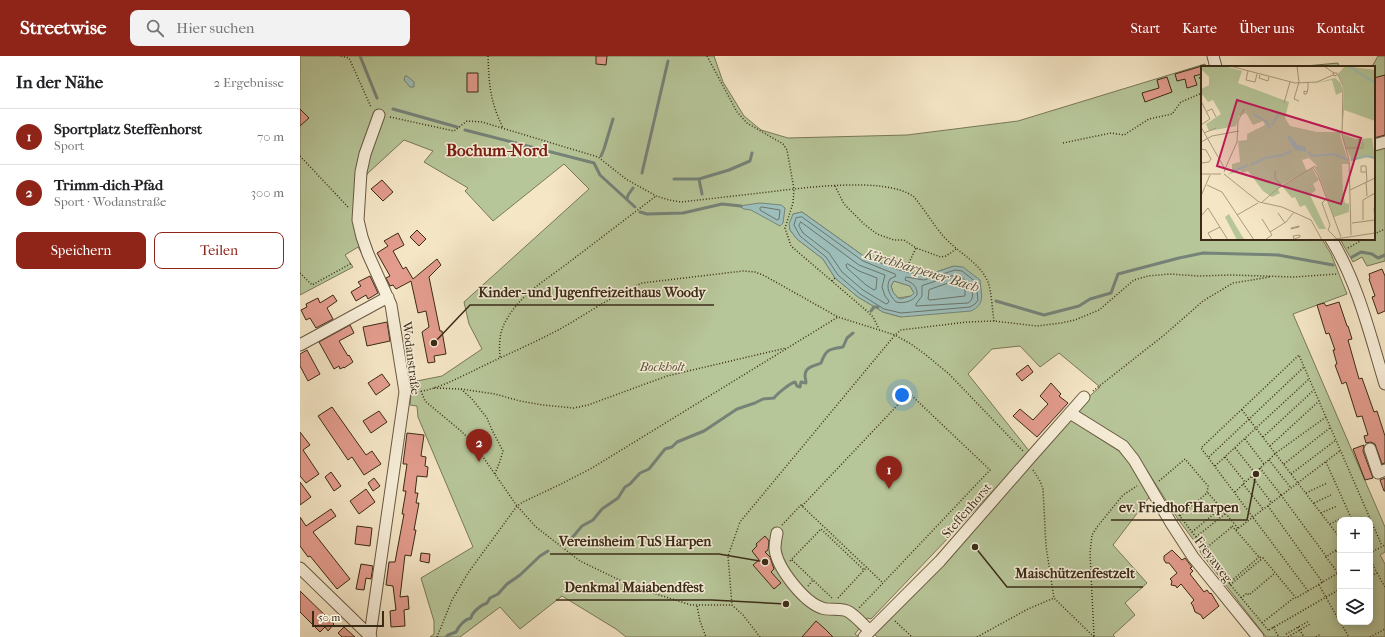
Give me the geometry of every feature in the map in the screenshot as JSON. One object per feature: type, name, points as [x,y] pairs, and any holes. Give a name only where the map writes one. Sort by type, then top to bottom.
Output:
[{"type":"street","points":[[1213,56],[1216,66]]},
{"type":"street","name":"Wodanstraße","points":[[371,636],[405,392],[391,305],[368,254],[358,220],[361,172],[365,154],[378,115]]},
{"type":"street","points":[[1375,145],[1385,142]]},
{"type":"street","points":[[1332,240],[1345,264],[1357,295],[1385,384]]},
{"type":"street","points":[[300,345],[388,297]]},
{"type":"street","name":"Steffenhorst","points":[[867,634],[940,561],[1084,397]]},
{"type":"street","name":"Freyaweg","points":[[1070,412],[1123,446],[1153,482],[1171,523],[1193,557],[1256,635]]},
{"type":"street","points":[[1370,449],[1378,473],[1385,470]]},
{"type":"street","points":[[777,533],[775,549],[779,562],[794,585],[815,605],[823,609],[848,611],[867,634]]},
{"type":"street","points":[[300,568],[371,636]]},
{"type":"path","points":[[341,56],[348,57],[371,107],[378,115],[454,131],[467,121],[482,122],[598,158],[626,178],[656,196],[669,200],[681,202],[794,189],[835,186],[873,186],[908,192],[914,197],[944,237],[979,269],[987,281],[994,321]]},
{"type":"path","points":[[488,56],[491,98],[503,129]]},
{"type":"path","points":[[707,56],[737,112],[747,123],[783,144],[787,150],[794,189],[793,203],[785,228],[792,246],[868,312],[873,317],[880,330]]},
{"type":"path","points":[[1063,143],[1111,133],[1124,135],[1149,119],[1172,114],[1181,102],[1201,93]]},
{"type":"path","points":[[300,156],[350,209],[358,220]]},
{"type":"path","points":[[835,186],[844,204],[864,224],[877,234],[894,240],[904,240],[916,248],[941,257],[946,256],[956,249]]},
{"type":"path","points":[[500,358],[500,340],[503,327],[509,315],[521,300],[656,196]]},
{"type":"path","points":[[1375,234],[1385,229]]},
{"type":"path","points":[[1355,244],[1362,240]]},
{"type":"path","points":[[905,271],[916,248]]},
{"type":"path","points":[[300,273],[312,285],[352,263]]},
{"type":"path","points":[[761,637],[743,615],[732,605],[728,556],[740,522],[895,335],[901,330],[967,322],[994,321],[1038,326],[1061,324],[1075,320],[1098,310],[1134,280],[1148,276],[1169,274],[1199,276],[1309,277],[1338,274],[1345,264]]},
{"type":"path","points":[[405,392],[421,391],[432,388],[500,358],[558,330],[628,288],[642,283],[655,281],[743,271],[755,272],[765,276],[838,317],[895,335]]},
{"type":"path","points":[[1084,397],[1162,336],[1203,301],[1233,283],[1274,276]]},
{"type":"path","points":[[832,281],[835,278]]},
{"type":"path","points":[[437,637],[452,600],[468,573],[517,506],[592,468],[838,317]]},
{"type":"path","points":[[432,388],[461,389],[495,394],[520,401],[543,405],[574,408],[588,405],[667,376],[788,347]]},
{"type":"path","points":[[1308,591],[1201,448],[1299,355],[1382,546]]},
{"type":"path","points":[[1209,457],[1304,367]]},
{"type":"path","points":[[1215,466],[1309,378]]},
{"type":"path","points":[[461,389],[472,399],[487,418],[503,451],[494,474]]},
{"type":"path","points":[[1263,437],[1314,390]]},
{"type":"path","points":[[421,391],[425,401],[461,430],[517,506],[536,527],[580,561],[634,587],[697,606],[732,605]]},
{"type":"path","points":[[777,533],[783,523],[801,505],[802,506],[909,393],[990,470],[852,615]]},
{"type":"path","points":[[1270,446],[1319,401]]},
{"type":"path","points":[[1242,410],[1337,534]]},
{"type":"path","points":[[1234,492],[1276,453],[1326,416]]},
{"type":"path","points":[[1217,426],[1220,430]]},
{"type":"path","points":[[1284,464],[1331,428]]},
{"type":"path","points":[[1245,439],[1264,464]]},
{"type":"path","points":[[1291,474],[1336,440]]},
{"type":"path","points":[[1234,448],[1255,473]]},
{"type":"path","points":[[1237,529],[1341,450]]},
{"type":"path","points":[[1225,457],[1263,509]]},
{"type":"path","points":[[1094,637],[1090,553],[1092,535],[1097,527],[1123,495],[1138,485],[1153,482],[1185,459],[1208,486],[1207,492],[1180,516]]},
{"type":"path","points":[[1269,460],[1291,488]]},
{"type":"path","points":[[1326,462],[1351,517]]},
{"type":"path","points":[[1260,468],[1338,573],[1323,583],[1296,598],[1295,597],[1262,624]]},
{"type":"path","points":[[1252,476],[1272,502]]},
{"type":"path","points":[[1306,493],[1327,483]]},
{"type":"path","points":[[1207,492],[1235,524],[1237,529],[1259,557],[1263,558],[1295,597]]},
{"type":"path","points":[[1314,503],[1331,495]]},
{"type":"path","points":[[802,506],[883,583]]},
{"type":"path","points":[[1267,506],[1323,583]]},
{"type":"path","points":[[1321,513],[1337,506]]},
{"type":"path","points":[[1192,532],[1220,508]]},
{"type":"path","points":[[1176,510],[1205,549],[1204,552],[1216,568]]},
{"type":"path","points":[[1196,538],[1226,513]]},
{"type":"path","points":[[1330,524],[1337,520]]},
{"type":"path","points":[[1205,549],[1235,524]]},
{"type":"path","points":[[1232,526],[1237,529]]},
{"type":"path","points":[[783,569],[821,529],[864,570]]},
{"type":"path","points":[[1373,551],[1385,545]]},
{"type":"path","points":[[1326,557],[1335,550],[1337,553]]},
{"type":"path","points":[[1230,585],[1229,583],[1259,557]]},
{"type":"path","points":[[1230,585],[1263,558]]},
{"type":"path","points":[[792,560],[836,601],[867,567]]},
{"type":"path","points":[[1373,565],[1385,587]]},
{"type":"path","points":[[1241,598],[1247,593],[1249,595],[1275,573]]},
{"type":"path","points":[[1373,575],[1377,573]]},
{"type":"path","points":[[1230,585],[1268,630]]},
{"type":"path","points":[[1319,585],[1337,617]]},
{"type":"path","points":[[1256,635],[1268,630],[1337,591]]},
{"type":"path","points":[[977,637],[1028,609],[1054,598]]},
{"type":"path","points":[[697,606],[700,621],[706,637]]},
{"type":"path","points":[[887,613],[912,637]]},
{"type":"path","points":[[1286,634],[1309,621]]},
{"type":"path","points":[[1288,637],[1310,624]]},
{"type":"path","points":[[1342,625],[1349,637]]},
{"type":"path","points":[[1273,627],[1279,637]]},
{"type":"path","points":[[1298,627],[1304,637]]},
{"type":"path","points":[[1370,637],[1385,629]]},
{"type":"path","points":[[1316,637],[1321,634]]},
{"type":"green space","name":"Bockholt","points":[[300,56],[714,56],[723,82],[744,116],[761,130],[788,138],[907,135],[1018,121],[1205,64],[1206,66],[1201,66],[1201,240],[1323,240],[1331,254],[1347,294],[1293,314],[1385,527],[1385,552],[1380,555],[1385,564],[1385,637],[1266,637],[1201,553],[1198,546],[1178,519],[1146,469],[1126,444],[1075,409],[1100,387],[1059,353],[1040,367],[1020,346],[992,349],[968,374],[1030,452],[871,619],[867,618],[855,634],[859,637],[626,637],[616,629],[562,596],[520,629],[500,607],[460,637],[430,637],[434,634],[434,621],[421,578],[473,547],[418,417],[417,406],[410,405],[412,382],[442,376],[482,349],[469,324],[464,302],[589,189],[564,164],[493,221],[465,191],[468,188],[424,162],[433,151],[404,140],[368,173],[364,180],[362,254],[358,247],[345,255],[353,267],[300,295]],"holes":[[[802,212],[865,257],[899,270],[924,276],[954,266],[901,317],[883,312],[858,297],[835,278],[823,259],[797,239],[790,230],[793,214]]]},
{"type":"green space","points":[[1378,56],[1385,56],[1385,261],[1367,266],[1362,257],[1353,262],[1341,240],[1375,240],[1375,66],[1370,66],[1373,65]]},
{"type":"green space","points":[[1338,63],[1339,66],[1306,66]]},
{"type":"green space","points":[[894,281],[910,286],[914,293],[911,296],[898,298],[893,292],[891,286]]},
{"type":"green space","points":[[1069,419],[1119,451],[1139,474],[1151,495],[1113,545],[1147,583],[1125,603],[1135,615],[1113,635],[1115,637],[877,637],[873,633]]},
{"type":"water","points":[[405,76],[414,82],[414,87],[410,87],[404,80]]},
{"type":"water","points":[[760,203],[781,205],[785,208],[783,223],[780,226],[751,210],[744,209],[739,206]]},
{"type":"water","points":[[802,212],[865,257],[899,270],[924,276],[954,266],[963,267],[980,280],[982,294],[981,302],[971,311],[901,317],[883,312],[858,297],[835,278],[823,259],[797,239],[790,230],[789,224],[793,214]],"holes":[[[894,281],[910,286],[914,293],[911,296],[901,299],[898,298],[893,292],[891,286]]]},
{"type":"building","points":[[596,56],[607,56],[606,65],[596,64]]},
{"type":"building","points":[[1201,66],[1201,74],[1194,76],[1197,85],[1187,88],[1185,79],[1177,81],[1175,74]]},
{"type":"building","points":[[467,73],[478,73],[478,92],[467,92]]},
{"type":"building","points":[[1385,75],[1385,135],[1375,138],[1375,78]]},
{"type":"building","points":[[1167,77],[1172,92],[1145,102],[1142,93],[1159,88],[1157,80]]},
{"type":"building","points":[[300,109],[309,118],[300,126]]},
{"type":"building","points":[[382,180],[393,192],[383,201],[371,189]]},
{"type":"building","points":[[417,230],[426,239],[419,246],[410,237]]},
{"type":"building","points":[[398,233],[404,245],[393,251],[403,269],[406,267],[413,279],[437,259],[441,265],[429,277],[446,354],[434,356],[435,362],[428,363],[422,332],[429,327],[426,311],[418,313],[411,281],[396,289],[393,285],[390,286],[386,278],[390,276],[377,253],[388,246],[384,241]]},
{"type":"building","points":[[1382,269],[1385,276],[1385,311],[1378,314],[1372,297],[1375,296],[1369,279],[1369,274]]},
{"type":"building","points":[[370,276],[378,293],[368,299],[366,295],[356,301],[351,292],[361,286],[358,282]]},
{"type":"building","points":[[333,295],[337,301],[327,308],[333,319],[316,328],[310,318],[306,320],[301,310],[307,307],[306,304],[318,298],[320,303]]},
{"type":"building","points":[[1339,302],[1352,339],[1348,340],[1359,379],[1362,378],[1374,412],[1377,411],[1385,436],[1385,463],[1382,464],[1375,444],[1371,442],[1366,443],[1364,436],[1368,435],[1362,416],[1357,417],[1346,382],[1342,384],[1335,365],[1337,364],[1333,350],[1335,350],[1329,333],[1326,334],[1317,305],[1324,303],[1326,306]]},
{"type":"building","points":[[387,322],[390,341],[367,346],[363,327]]},
{"type":"building","points":[[350,325],[354,333],[339,341],[353,362],[344,368],[340,369],[339,366],[334,369],[319,342]]},
{"type":"building","points":[[307,350],[320,374],[308,381],[300,366],[300,354]]},
{"type":"building","points":[[1028,365],[1033,372],[1022,381],[1016,374]]},
{"type":"building","points":[[382,374],[390,385],[376,395],[368,383]]},
{"type":"building","points":[[1051,383],[1061,394],[1059,396],[1068,403],[1037,437],[1013,416],[1020,409],[1033,420],[1048,404],[1040,396]]},
{"type":"building","points":[[332,407],[366,455],[372,451],[381,464],[364,475],[352,457],[348,460],[318,416]]},
{"type":"building","points":[[379,411],[387,422],[371,433],[363,421]]},
{"type":"building","points":[[300,432],[310,445],[303,450],[319,474],[306,483],[300,476]]},
{"type":"building","points":[[407,433],[424,435],[421,456],[426,457],[425,466],[428,467],[427,477],[417,476],[415,493],[418,493],[416,503],[419,503],[414,530],[416,530],[411,556],[405,555],[400,597],[408,596],[409,609],[404,610],[405,626],[391,627],[390,611],[396,610],[393,586],[386,585],[389,562],[395,562],[404,514],[402,514],[406,491],[403,491],[407,464],[403,464]]},
{"type":"building","points":[[1364,445],[1363,451],[1373,478],[1365,480],[1353,449]]},
{"type":"building","points":[[331,472],[341,486],[334,491],[325,477]]},
{"type":"building","points":[[374,478],[380,486],[373,491],[368,483]]},
{"type":"building","points":[[1385,478],[1385,491],[1384,491],[1380,480]]},
{"type":"building","points":[[300,482],[311,497],[300,505]]},
{"type":"building","points":[[366,489],[375,502],[359,514],[350,501]]},
{"type":"building","points":[[331,509],[336,516],[313,532],[350,579],[337,589],[300,546],[300,517],[306,526]]},
{"type":"building","points":[[357,526],[372,528],[370,546],[355,544]]},
{"type":"building","points":[[765,536],[769,541],[768,550],[765,552],[770,557],[774,569],[771,572],[781,583],[774,589],[753,565],[759,560],[752,551],[757,546],[756,544]]},
{"type":"building","points":[[1172,550],[1182,560],[1185,558],[1192,567],[1190,568],[1193,571],[1190,574],[1204,592],[1207,590],[1210,594],[1211,593],[1219,606],[1203,619],[1201,615],[1195,612],[1191,603],[1194,600],[1181,584],[1177,588],[1176,586],[1171,585],[1172,581],[1170,579],[1177,573],[1169,563],[1166,563],[1164,556]]},
{"type":"building","points":[[421,553],[430,554],[429,563],[420,561]]},
{"type":"building","points":[[361,564],[373,566],[371,579],[366,578],[364,590],[356,589]]},
{"type":"building","points":[[300,591],[334,624],[328,631],[325,627],[320,632],[300,612]]},
{"type":"building","points":[[816,621],[824,628],[833,637],[802,637]]},
{"type":"building","points":[[344,627],[355,637],[342,637],[338,633]]},
{"type":"waterway","name":"Kirchharpener Bach","points":[[360,56],[377,98]]},
{"type":"waterway","points":[[642,173],[668,61]]},
{"type":"waterway","name":"Kirchharpener Bach","points":[[393,109],[457,127]]},
{"type":"waterway","points":[[601,156],[613,119]]},
{"type":"waterway","name":"Kirchharpener Bach","points":[[465,130],[594,163],[600,175],[635,207]]},
{"type":"waterway","points":[[702,194],[699,179],[729,170],[750,161],[752,153]]},
{"type":"waterway","points":[[674,179],[699,179]]},
{"type":"waterway","points":[[627,199],[633,188]]},
{"type":"waterway","name":"Kirchharpener Bach","points":[[640,212],[647,214],[683,213],[722,204],[741,206]]},
{"type":"waterway","name":"Kirchharpener Bach","points":[[1352,257],[1361,252],[1372,254],[1378,258],[1385,255]]},
{"type":"waterway","name":"Kirchharpener Bach","points":[[996,301],[1044,315],[1079,306],[1090,299],[1111,293],[1118,274],[1203,253],[1278,255],[1333,265]]},
{"type":"waterway","points":[[871,311],[874,307],[878,307]]},
{"type":"waterway","points":[[571,539],[582,526],[593,520],[602,509],[618,498],[625,487],[630,484],[640,473],[649,469],[665,449],[672,447],[677,442],[704,431],[737,409],[763,399],[774,398],[795,382],[797,386],[800,387],[801,382],[806,383],[805,373],[808,368],[821,363],[826,352],[829,350],[843,347],[847,338],[853,333]]},
{"type":"waterway","points":[[446,637],[456,632],[466,620],[471,618],[477,609],[487,603],[490,598],[498,594],[507,584],[548,551]]},
{"type":"place","name":"Kinder- und Jugenfreizeithaus Woody","points":[[434,343]]},
{"type":"place","name":"Trimm-dich-Pfad","points":[[479,462]]},
{"type":"place","name":"ev. Friedhof Harpen","points":[[1256,474]]},
{"type":"place","name":"Sportplatz Steffenhorst","points":[[889,489]]},
{"type":"place","name":"Maischützenfestzelt","points":[[975,547]]},
{"type":"place","name":"Vereinsheim TuS Harpen","points":[[765,562]]},
{"type":"place","name":"Denkmal Maiabendfest","points":[[786,604]]},
{"type":"district","name":"Bochum-Nord","points":[[497,150]]}]
